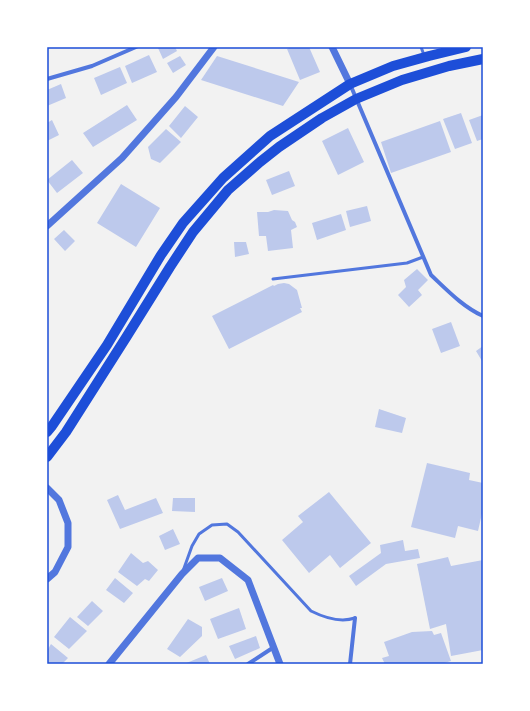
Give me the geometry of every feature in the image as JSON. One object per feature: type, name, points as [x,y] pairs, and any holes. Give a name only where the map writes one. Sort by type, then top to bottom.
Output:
[{"type":"main road","points":[[47,432],[107,345],[161,256],[183,223],[222,178],[270,136],[350,84],[393,66],[466,47]]},
{"type":"main road","points":[[47,456],[66,432],[193,232],[228,190],[279,147],[322,118],[356,99],[402,80],[449,66],[483,59]]},
{"type":"street","points":[[47,79],[92,66],[136,47]]},
{"type":"street","points":[[47,226],[122,158],[176,97],[214,47]]},
{"type":"street","points":[[332,47],[350,84],[431,275],[466,306],[483,316]]},
{"type":"street","points":[[47,488],[59,500],[68,523],[68,547],[55,572],[47,579]]},
{"type":"street","points":[[109,664],[182,574],[198,558],[220,558],[248,580],[280,664]]},
{"type":"street","points":[[350,664],[355,618]]},
{"type":"street","points":[[248,664],[274,647]]},
{"type":"lane","points":[[421,47],[424,57]]},
{"type":"lane","points":[[273,279],[406,263],[423,257]]},
{"type":"lane","points":[[182,574],[192,546],[199,534],[212,524],[227,524],[238,532],[311,611],[323,617],[337,620],[348,620],[355,618]]},
{"type":"building","points":[[175,47],[177,51],[163,59],[158,48]]},
{"type":"building","points":[[293,47],[309,47],[320,72],[300,80],[287,49]]},
{"type":"building","points":[[149,55],[157,72],[132,83],[125,66]]},
{"type":"building","points":[[180,56],[186,65],[173,73],[167,63]]},
{"type":"building","points":[[217,56],[299,82],[283,106],[201,80]]},
{"type":"building","points":[[120,67],[127,83],[101,95],[94,78]]},
{"type":"building","points":[[61,84],[66,98],[47,106],[47,90]]},
{"type":"building","points":[[127,105],[137,120],[93,147],[83,133]]},
{"type":"building","points":[[185,106],[198,117],[181,138],[169,126]]},
{"type":"building","points":[[461,113],[472,143],[455,149],[443,119]]},
{"type":"building","points":[[483,115],[483,139],[477,141],[469,120]]},
{"type":"building","points":[[52,120],[59,135],[47,141],[47,123]]},
{"type":"building","points":[[440,121],[451,152],[391,173],[381,142]]},
{"type":"building","points":[[348,128],[364,162],[338,175],[322,141]]},
{"type":"building","points":[[166,129],[181,142],[160,163],[151,159],[148,147]]},
{"type":"building","points":[[72,160],[83,173],[57,193],[47,180]]},
{"type":"building","points":[[289,171],[295,186],[272,195],[266,180]]},
{"type":"building","points":[[121,184],[160,208],[136,247],[97,223]]},
{"type":"building","points":[[367,206],[371,221],[350,227],[346,211]]},
{"type":"building","points":[[274,210],[288,211],[292,220],[295,222],[297,227],[291,230],[293,248],[268,251],[266,236],[259,236],[257,212],[268,212]]},
{"type":"building","points":[[341,214],[346,230],[317,240],[312,223]]},
{"type":"building","points":[[64,230],[75,241],[65,251],[54,239]]},
{"type":"building","points":[[234,242],[246,242],[249,254],[235,257]]},
{"type":"building","points":[[417,269],[428,280],[418,290],[422,295],[409,307],[398,295],[406,287],[404,280]]},
{"type":"building","points":[[284,283],[289,284],[297,290],[302,312],[229,349],[212,316],[273,285]]},
{"type":"building","points":[[451,322],[460,346],[441,353],[432,329]]},
{"type":"building","points":[[483,346],[483,360],[482,361],[476,351]]},
{"type":"building","points":[[379,409],[406,418],[402,433],[375,427]]},
{"type":"building","points":[[427,463],[470,473],[469,480],[483,483],[483,509],[478,531],[458,526],[455,538],[411,527]]},
{"type":"building","points":[[329,492],[371,543],[340,568],[330,555],[309,573],[282,540],[303,522],[298,516]]},
{"type":"building","points":[[118,495],[125,510],[156,498],[163,513],[120,529],[107,500]]},
{"type":"building","points":[[173,498],[195,498],[195,512],[172,511]]},
{"type":"building","points":[[173,529],[180,544],[165,550],[159,536]]},
{"type":"building","points":[[403,540],[405,551],[418,549],[420,558],[386,564],[356,586],[349,576],[381,553],[380,545]]},
{"type":"building","points":[[131,553],[143,563],[148,561],[158,570],[149,581],[145,579],[137,586],[118,572]]},
{"type":"building","points":[[448,557],[451,566],[483,560],[483,650],[451,656],[446,624],[430,629],[417,564]]},
{"type":"building","points":[[115,578],[133,593],[124,603],[106,590]]},
{"type":"building","points":[[222,578],[228,591],[205,601],[199,587]]},
{"type":"building","points":[[92,601],[103,611],[88,626],[77,617]]},
{"type":"building","points":[[239,608],[246,629],[218,639],[210,619]]},
{"type":"building","points":[[70,617],[87,631],[69,649],[54,637]]},
{"type":"building","points":[[188,619],[202,627],[202,636],[180,657],[167,649]]},
{"type":"building","points":[[432,631],[434,635],[441,633],[451,661],[441,664],[385,664],[382,658],[389,656],[384,642],[412,632]]},
{"type":"building","points":[[256,636],[260,648],[235,659],[229,646]]},
{"type":"building","points":[[51,644],[68,658],[62,664],[47,664],[47,651]]},
{"type":"building","points":[[206,655],[210,664],[184,664]]}]
